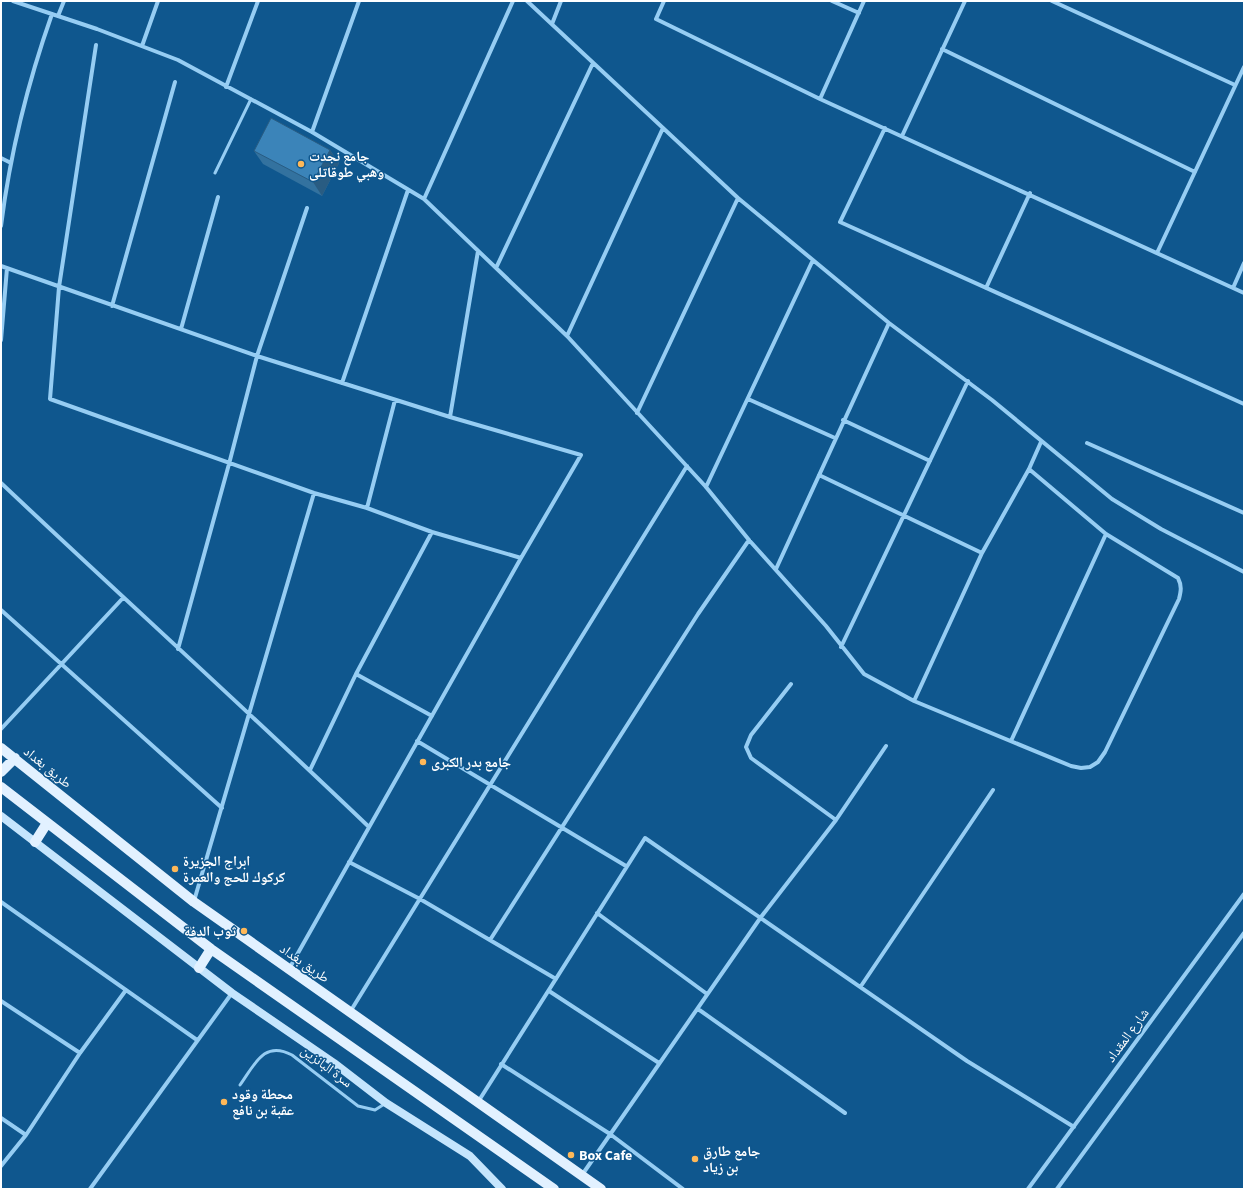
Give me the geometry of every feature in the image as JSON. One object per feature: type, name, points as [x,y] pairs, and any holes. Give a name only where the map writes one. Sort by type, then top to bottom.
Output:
[{"type":"main road","name":"طريق بغداد","points":[[1,748],[194,902],[601,1189]]},
{"type":"main road","points":[[1,772],[15,758]]},
{"type":"main road","points":[[1,787],[211,949],[554,1189]]},
{"type":"main road","name":"سرة البانزين","points":[[2,819],[232,993],[334,1063],[386,1103],[470,1156],[502,1189]]},
{"type":"main road","points":[[34,842],[47,823]]},
{"type":"main road","points":[[199,968],[211,949]]},
{"type":"main road","points":[[535,1176],[544,1189]]},
{"type":"street","points":[[13,1],[178,60],[312,132],[424,199],[566,336],[687,466],[749,540],[826,626],[864,674],[914,701],[1071,766],[1081,768],[1090,767],[1098,762],[1107,747],[1182,590],[1178,578],[1106,534],[1029,469]]},
{"type":"street","points":[[58,16],[64,1]]},
{"type":"street","points":[[142,46],[158,1]]},
{"type":"street","points":[[226,87],[258,1]]},
{"type":"street","points":[[312,132],[359,1]]},
{"type":"street","points":[[424,199],[513,1]]},
{"type":"street","points":[[527,1],[738,198],[812,262],[889,323],[968,381],[1040,442],[1112,498],[1161,529],[1244,572]]},
{"type":"street","points":[[552,24],[561,1]]},
{"type":"street","points":[[664,1],[656,19],[820,98],[1244,293]]},
{"type":"street","points":[[832,1],[859,13]]},
{"type":"street","points":[[820,98],[864,1]]},
{"type":"street","points":[[902,136],[964,1]]},
{"type":"street","points":[[1052,1],[1235,85]]},
{"type":"street","points":[[1,226],[11,163],[26,98],[52,14]]},
{"type":"street","points":[[96,45],[60,287],[50,399],[314,493],[366,508],[432,532],[521,558]]},
{"type":"street","points":[[942,50],[1195,172]]},
{"type":"street","points":[[496,268],[593,63]]},
{"type":"street","points":[[1157,253],[1244,67]]},
{"type":"street","points":[[112,306],[175,82]]},
{"type":"street","points":[[566,336],[663,128]]},
{"type":"street","points":[[885,128],[840,222],[1244,404]]},
{"type":"street","points":[[1,158],[11,163]]},
{"type":"street","points":[[342,383],[408,190]]},
{"type":"street","points":[[986,288],[1030,194]]},
{"type":"street","points":[[181,328],[218,198]]},
{"type":"street","points":[[637,413],[738,198]]},
{"type":"street","points":[[178,649],[257,356],[307,208]]},
{"type":"street","points":[[450,418],[478,251]]},
{"type":"street","points":[[706,487],[812,262]]},
{"type":"street","points":[[1233,288],[1244,263]]},
{"type":"street","points":[[1,266],[112,306],[181,328],[257,356],[450,418],[581,455],[521,558],[289,969]]},
{"type":"street","points":[[1,340],[7,268]]},
{"type":"street","points":[[776,569],[843,420],[889,323]]},
{"type":"street","points":[[842,647],[968,381]]},
{"type":"street","points":[[748,398],[835,438]]},
{"type":"street","points":[[366,508],[396,400]]},
{"type":"street","points":[[843,420],[930,461]]},
{"type":"street","points":[[914,701],[982,553],[1029,469],[1040,442]]},
{"type":"street","points":[[1087,443],[1244,513]]},
{"type":"street","points":[[350,1012],[687,466]]},
{"type":"street","points":[[819,475],[982,553]]},
{"type":"street","points":[[1,483],[178,649],[251,714],[369,827]]},
{"type":"street","points":[[194,902],[251,714],[314,493]]},
{"type":"street","points":[[310,770],[356,674],[432,532]]},
{"type":"street","points":[[1011,741],[1106,534]]},
{"type":"street","points":[[490,940],[698,614],[749,540]]},
{"type":"street","points":[[1,729],[123,598]]},
{"type":"street","points":[[1,610],[222,808]]},
{"type":"street","points":[[356,674],[432,716]]},
{"type":"street","points":[[791,684],[751,735],[746,747],[751,758],[836,820]]},
{"type":"street","points":[[417,742],[626,866]]},
{"type":"street","points":[[582,1175],[761,917],[836,820],[886,746]]},
{"type":"street","points":[[861,986],[993,790]]},
{"type":"street","points":[[478,1102],[645,838],[861,986],[967,1061],[1074,1127]]},
{"type":"street","points":[[349,862],[420,899],[556,979]]},
{"type":"street","name":"شارع المقداد","points":[[1028,1189],[1244,894]]},
{"type":"street","points":[[1,902],[197,1040]]},
{"type":"street","points":[[597,913],[707,994]]},
{"type":"street","points":[[1057,1189],[1244,933]]},
{"type":"street","points":[[1,1166],[26,1135],[80,1053],[126,990]]},
{"type":"street","points":[[549,991],[659,1063]]},
{"type":"street","points":[[90,1189],[232,993]]},
{"type":"street","points":[[1,1001],[80,1053]]},
{"type":"street","points":[[698,1009],[845,1113]]},
{"type":"street","points":[[501,1064],[610,1134],[683,1189]]},
{"type":"street","points":[[1,1118],[26,1135]]},
{"type":"lane","points":[[215,173],[251,99]]},
{"type":"lane","name":"سرة البانزين","points":[[240,1085],[259,1058],[272,1050],[282,1050],[292,1055],[358,1106],[375,1110],[386,1103]]},
{"type":"building","name":"جامع نجدت وهبي طوقاتلى","points":[[271,118],[330,150],[313,182],[254,151]]},
{"type":"place","name":"جامع نجدت وهبي طوقاتلى","points":[[301,164]]},
{"type":"place","name":"جامع بدر الكبرى","points":[[423,762]]},
{"type":"place","name":"ابراج الجزيرة كركوك للحج والعمرة","points":[[175,869]]},
{"type":"place","name":"ثوب الدفة","points":[[244,931]]},
{"type":"place","name":"محطة وقود عقبة بن نافع","points":[[224,1102]]},
{"type":"place","name":"Box Cafe","points":[[571,1155]]},
{"type":"place","name":"جامع طارق بن زياد","points":[[695,1159]]}]
